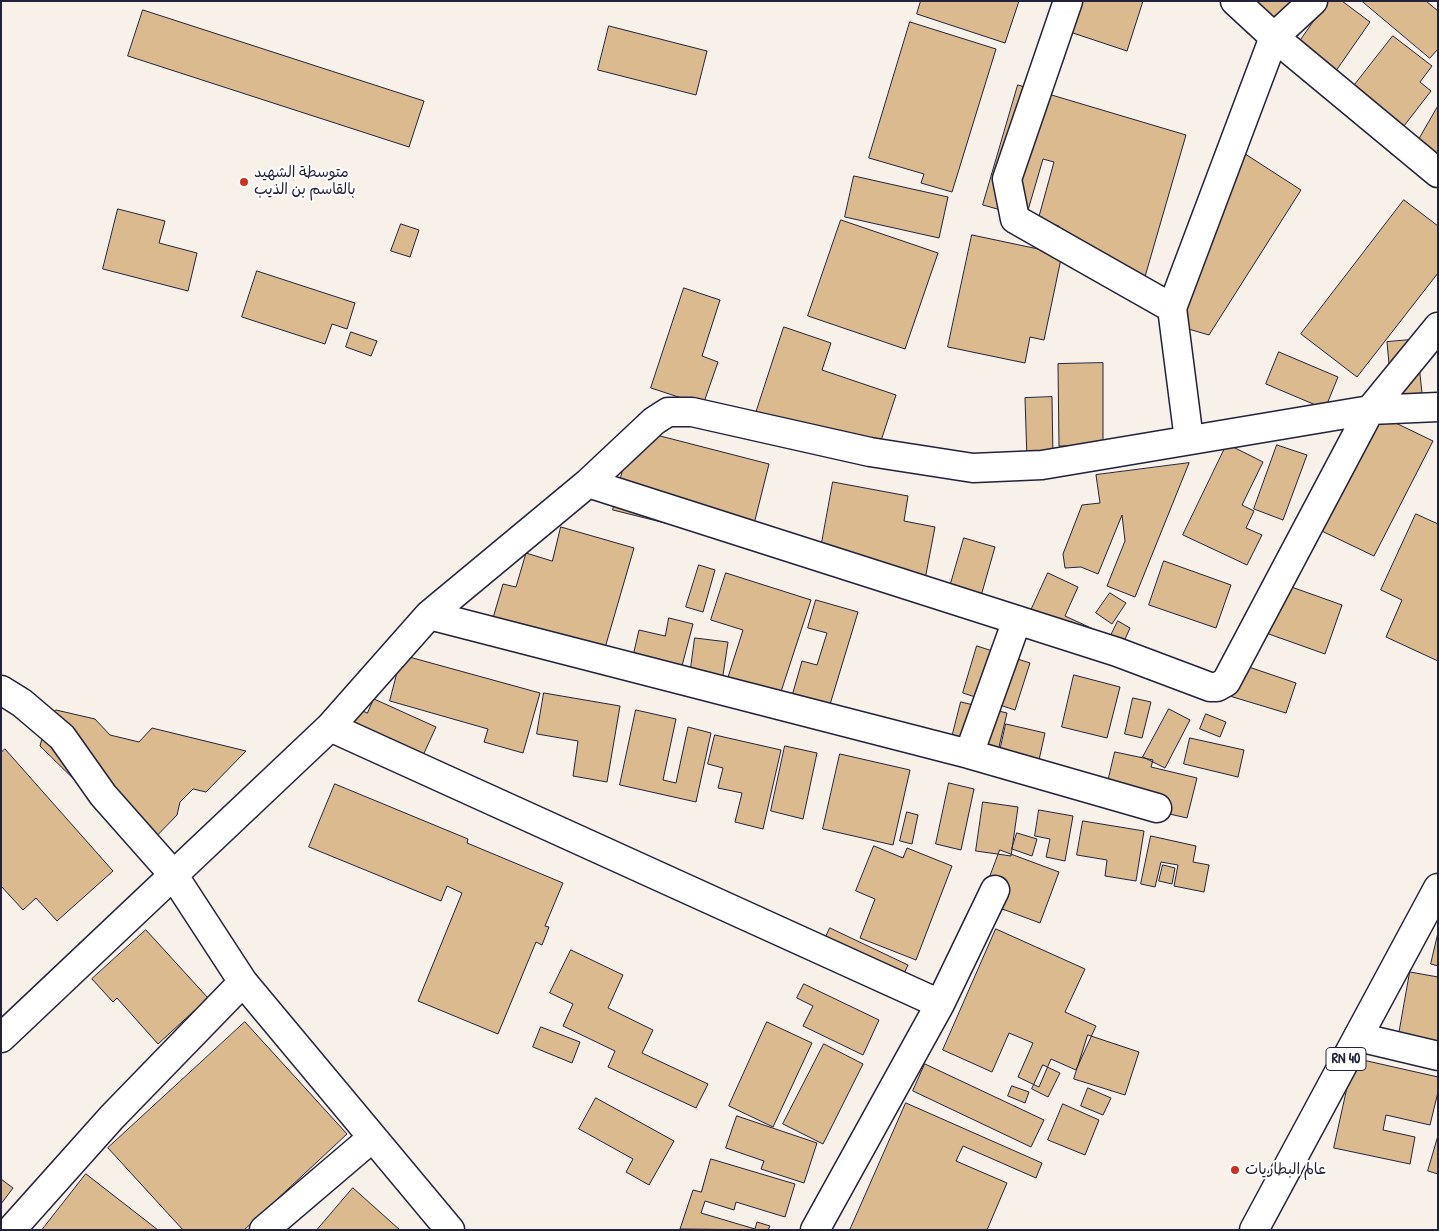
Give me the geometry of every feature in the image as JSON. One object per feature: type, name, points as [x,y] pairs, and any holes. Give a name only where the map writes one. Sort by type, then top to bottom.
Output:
[{"type":"street","points":[[1068,1],[1007,179],[1015,219],[1172,308]]},
{"type":"street","points":[[1236,1],[1274,38],[1438,173]]},
{"type":"street","points":[[1189,440],[1172,308],[1274,38],[1313,1]]},
{"type":"street","points":[[588,483],[1117,652],[1210,687],[1226,682],[1370,410],[1438,327]]},
{"type":"street","points":[[1,1038],[172,873],[330,726],[429,615],[588,483],[654,421],[668,412],[678,411],[870,452],[974,468],[1042,465],[1370,410],[1438,407]]},
{"type":"street","points":[[429,615],[969,754],[1157,808]]},
{"type":"street","points":[[969,754],[1017,620]]},
{"type":"street","points":[[1,690],[22,703],[62,737],[103,795],[172,873],[243,982],[450,1230]]},
{"type":"street","points":[[330,726],[940,1004]]},
{"type":"street","name":"RN 40","points":[[1254,1230],[1438,888]]},
{"type":"street","points":[[815,1230],[940,1004],[995,890]]},
{"type":"street","points":[[11,1230],[112,1117],[243,982]]},
{"type":"street","points":[[1358,1038],[1438,1056]]},
{"type":"street","points":[[264,1230],[372,1138]]},
{"type":"building","points":[[921,1],[1019,1],[1005,43],[917,14]]},
{"type":"building","points":[[1053,1],[1143,1],[1127,51],[1046,24]]},
{"type":"building","points":[[1235,1],[1295,1],[1281,27]]},
{"type":"building","points":[[1328,1],[1342,1],[1370,22],[1331,78],[1293,51]]},
{"type":"building","points":[[1362,1],[1426,1],[1438,11],[1438,49],[1430,58]]},
{"type":"building","points":[[143,10],[424,101],[409,147],[128,56]]},
{"type":"building","points":[[910,22],[996,49],[952,192],[921,183],[924,174],[869,158]]},
{"type":"building","points":[[609,26],[707,51],[696,95],[598,70]]},
{"type":"building","points":[[1393,36],[1432,66],[1420,82],[1431,91],[1397,135],[1346,96]]},
{"type":"building","points":[[1018,85],[1186,135],[1144,280],[1051,253],[1059,226],[1038,220],[1054,162],[1043,159],[1026,217],[983,205]]},
{"type":"building","points":[[1438,106],[1438,178],[1414,148]]},
{"type":"building","points":[[1222,139],[1301,190],[1209,335],[1178,326]]},
{"type":"building","points":[[854,176],[948,197],[939,238],[845,217]]},
{"type":"building","points":[[1404,200],[1438,226],[1438,273],[1357,377],[1301,334]]},
{"type":"building","points":[[118,209],[165,221],[159,243],[197,253],[188,291],[103,269]]},
{"type":"building","points":[[841,220],[938,253],[905,349],[808,316]]},
{"type":"building","points":[[401,224],[419,230],[410,257],[391,251]]},
{"type":"building","points":[[972,235],[1062,254],[1044,340],[1030,337],[1025,363],[948,347]]},
{"type":"building","points":[[257,271],[355,303],[347,329],[332,324],[325,344],[242,317]]},
{"type":"building","points":[[684,288],[720,300],[702,356],[718,362],[703,405],[651,388]]},
{"type":"building","points":[[784,327],[831,343],[822,370],[896,395],[877,453],[756,413]]},
{"type":"building","points":[[351,332],[377,341],[371,356],[346,347]]},
{"type":"building","points":[[1410,340],[1419,365],[1422,393],[1392,396],[1387,342]]},
{"type":"building","points":[[1279,352],[1338,377],[1325,409],[1266,384]]},
{"type":"building","points":[[1103,363],[1103,446],[1059,446],[1058,364]]},
{"type":"building","points":[[1052,397],[1053,459],[1027,460],[1025,398]]},
{"type":"building","points":[[1375,413],[1433,441],[1374,556],[1305,523]]},
{"type":"building","points":[[633,429],[769,464],[749,544],[613,510]]},
{"type":"building","points":[[1227,444],[1263,462],[1242,505],[1254,511],[1246,528],[1262,535],[1247,565],[1183,535]]},
{"type":"building","points":[[1277,445],[1307,455],[1283,520],[1254,509]]},
{"type":"building","points":[[1189,463],[1135,597],[1107,586],[1125,541],[1122,515],[1098,574],[1081,567],[1065,568],[1063,554],[1082,505],[1100,503],[1096,475]]},
{"type":"building","points":[[833,482],[908,496],[904,521],[935,527],[923,590],[817,570]]},
{"type":"building","points":[[1416,514],[1438,524],[1438,661],[1386,637],[1402,600],[1381,590]]},
{"type":"building","points":[[561,527],[634,548],[598,672],[493,618],[503,584],[516,587],[526,553],[552,561]]},
{"type":"building","points":[[964,538],[995,547],[979,603],[948,594]]},
{"type":"building","points":[[1164,561],[1231,585],[1216,628],[1149,605]]},
{"type":"building","points":[[699,565],[715,570],[703,612],[686,607]]},
{"type":"building","points":[[726,573],[811,600],[775,710],[723,693],[743,630],[711,620]]},
{"type":"building","points":[[1048,573],[1078,587],[1065,616],[1102,633],[1090,659],[1024,626]]},
{"type":"building","points":[[1269,579],[1342,605],[1325,654],[1252,628]]},
{"type":"building","points":[[1110,593],[1126,603],[1112,624],[1096,613]]},
{"type":"building","points":[[816,600],[858,612],[825,721],[788,710],[802,661],[817,665],[827,633],[808,628]]},
{"type":"building","points":[[669,618],[693,624],[678,681],[630,669],[639,630],[665,636]]},
{"type":"building","points":[[1118,621],[1130,628],[1114,664],[1100,658]]},
{"type":"building","points":[[695,638],[728,642],[720,695],[688,690]]},
{"type":"building","points":[[977,646],[1030,663],[1015,710],[963,693]]},
{"type":"building","points":[[402,655],[540,693],[523,753],[484,742],[488,729],[390,701]]},
{"type":"building","points":[[1234,662],[1296,683],[1286,713],[1223,694]]},
{"type":"building","points":[[1074,675],[1120,687],[1107,738],[1062,727]]},
{"type":"building","points":[[544,693],[620,706],[607,782],[573,776],[578,741],[537,734]]},
{"type":"building","points":[[1133,698],[1151,702],[1142,738],[1125,734]]},
{"type":"building","points":[[374,699],[436,727],[414,775],[344,743],[359,709],[367,713]]},
{"type":"building","points":[[961,702],[1007,713],[994,768],[947,757]]},
{"type":"building","points":[[1169,709],[1190,720],[1165,768],[1143,757]]},
{"type":"building","points":[[56,710],[95,719],[110,735],[139,742],[152,728],[246,751],[206,792],[193,789],[180,802],[177,815],[148,845],[139,843],[40,746],[47,719]]},
{"type":"building","points":[[636,710],[676,719],[663,780],[676,783],[688,727],[711,733],[696,802],[620,785]]},
{"type":"building","points":[[1206,714],[1226,722],[1220,737],[1200,729]]},
{"type":"building","points":[[1006,724],[1045,733],[1035,778],[996,769]]},
{"type":"building","points":[[715,735],[781,750],[763,829],[735,822],[742,793],[718,788],[723,768],[708,764]]},
{"type":"building","points":[[1190,738],[1244,750],[1238,777],[1184,764]]},
{"type":"building","points":[[785,746],[817,753],[803,819],[771,811]]},
{"type":"building","points":[[5,749],[113,871],[57,921],[36,898],[23,910],[1,886],[1,753]]},
{"type":"building","points":[[1115,752],[1153,760],[1151,767],[1197,778],[1187,818],[1104,799]]},
{"type":"building","points":[[840,754],[910,770],[893,845],[823,829]]},
{"type":"building","points":[[949,783],[974,789],[961,850],[936,844]]},
{"type":"building","points":[[335,784],[468,839],[467,843],[563,883],[545,926],[549,927],[542,945],[536,942],[498,1034],[418,1001],[462,893],[447,886],[441,901],[309,847]]},
{"type":"building","points":[[983,802],[1018,807],[1011,856],[976,851]]},
{"type":"building","points":[[1039,810],[1073,816],[1065,861],[1046,857],[1050,839],[1035,836]]},
{"type":"building","points":[[907,812],[918,815],[912,844],[900,841]]},
{"type":"building","points":[[1083,821],[1144,831],[1136,881],[1105,876],[1107,860],[1077,855]]},
{"type":"building","points":[[1017,833],[1037,839],[1032,856],[1012,849]]},
{"type":"building","points":[[1151,836],[1196,846],[1193,862],[1209,865],[1204,892],[1174,886],[1178,865],[1161,862],[1155,887],[1141,884]]},
{"type":"building","points":[[874,846],[903,858],[907,848],[952,866],[916,960],[860,938],[875,899],[856,891]]},
{"type":"building","points":[[1000,850],[1059,872],[1040,923],[981,901]]},
{"type":"building","points":[[1163,865],[1175,868],[1172,884],[1159,881]]},
{"type":"building","points":[[830,928],[908,965],[893,997],[815,961]]},
{"type":"building","points":[[996,929],[1085,969],[1065,1012],[1096,1026],[1076,1070],[1051,1059],[1039,1087],[1018,1077],[1033,1043],[1009,1033],[992,1072],[943,1050]]},
{"type":"building","points":[[146,930],[208,998],[158,1044],[117,998],[113,1002],[92,979]]},
{"type":"building","points":[[1438,933],[1438,966],[1431,964]]},
{"type":"building","points":[[571,950],[623,975],[608,1008],[653,1030],[642,1053],[708,1084],[696,1108],[608,1067],[615,1051],[563,1026],[573,1004],[550,993]]},
{"type":"building","points":[[1410,972],[1438,977],[1438,1047],[1398,1040]]},
{"type":"building","points":[[804,984],[879,1020],[863,1055],[803,1026],[813,1006],[797,998]]},
{"type":"building","points":[[245,1022],[347,1134],[244,1230],[183,1230],[108,1148]]},
{"type":"building","points":[[767,1022],[812,1043],[773,1127],[729,1106]]},
{"type":"building","points":[[541,1027],[580,1042],[572,1063],[533,1047]]},
{"type":"building","points":[[1088,1035],[1139,1052],[1125,1095],[1074,1079]]},
{"type":"building","points":[[824,1044],[863,1064],[823,1144],[783,1124]]},
{"type":"building","points":[[1354,1058],[1438,1077],[1438,1092],[1430,1125],[1386,1115],[1383,1130],[1415,1137],[1410,1164],[1334,1148]]},
{"type":"building","points":[[925,1064],[1044,1120],[1031,1147],[913,1091]]},
{"type":"building","points":[[1043,1065],[1060,1073],[1048,1097],[1032,1089]]},
{"type":"building","points":[[1012,1086],[1029,1092],[1025,1103],[1008,1096]]},
{"type":"building","points":[[1088,1088],[1111,1098],[1103,1115],[1081,1106]]},
{"type":"building","points":[[596,1098],[674,1141],[649,1185],[626,1172],[633,1159],[579,1129]]},
{"type":"building","points":[[906,1103],[1042,1163],[1036,1178],[963,1146],[956,1161],[1007,1183],[987,1230],[850,1230]]},
{"type":"building","points":[[1063,1104],[1099,1120],[1085,1155],[1048,1140]]},
{"type":"building","points":[[737,1116],[817,1143],[804,1183],[761,1169],[764,1161],[726,1148]]},
{"type":"building","points":[[1438,1136],[1438,1174],[1428,1171]]},
{"type":"building","points":[[711,1159],[795,1184],[785,1217],[736,1202],[734,1210],[705,1201],[701,1213],[755,1229],[757,1222],[770,1226],[768,1230],[680,1229],[693,1190],[701,1192]]},
{"type":"building","points":[[86,1174],[158,1230],[42,1230]]},
{"type":"building","points":[[1,1179],[13,1188],[1,1204]]},
{"type":"building","points":[[353,1188],[400,1230],[317,1230]]},
{"type":"place","name":"متوسطة الشهيد بالقاسم بن الذيب","points":[[244,182]]},
{"type":"place","name":"عالم البطاريات","points":[[1235,1170]]}]
